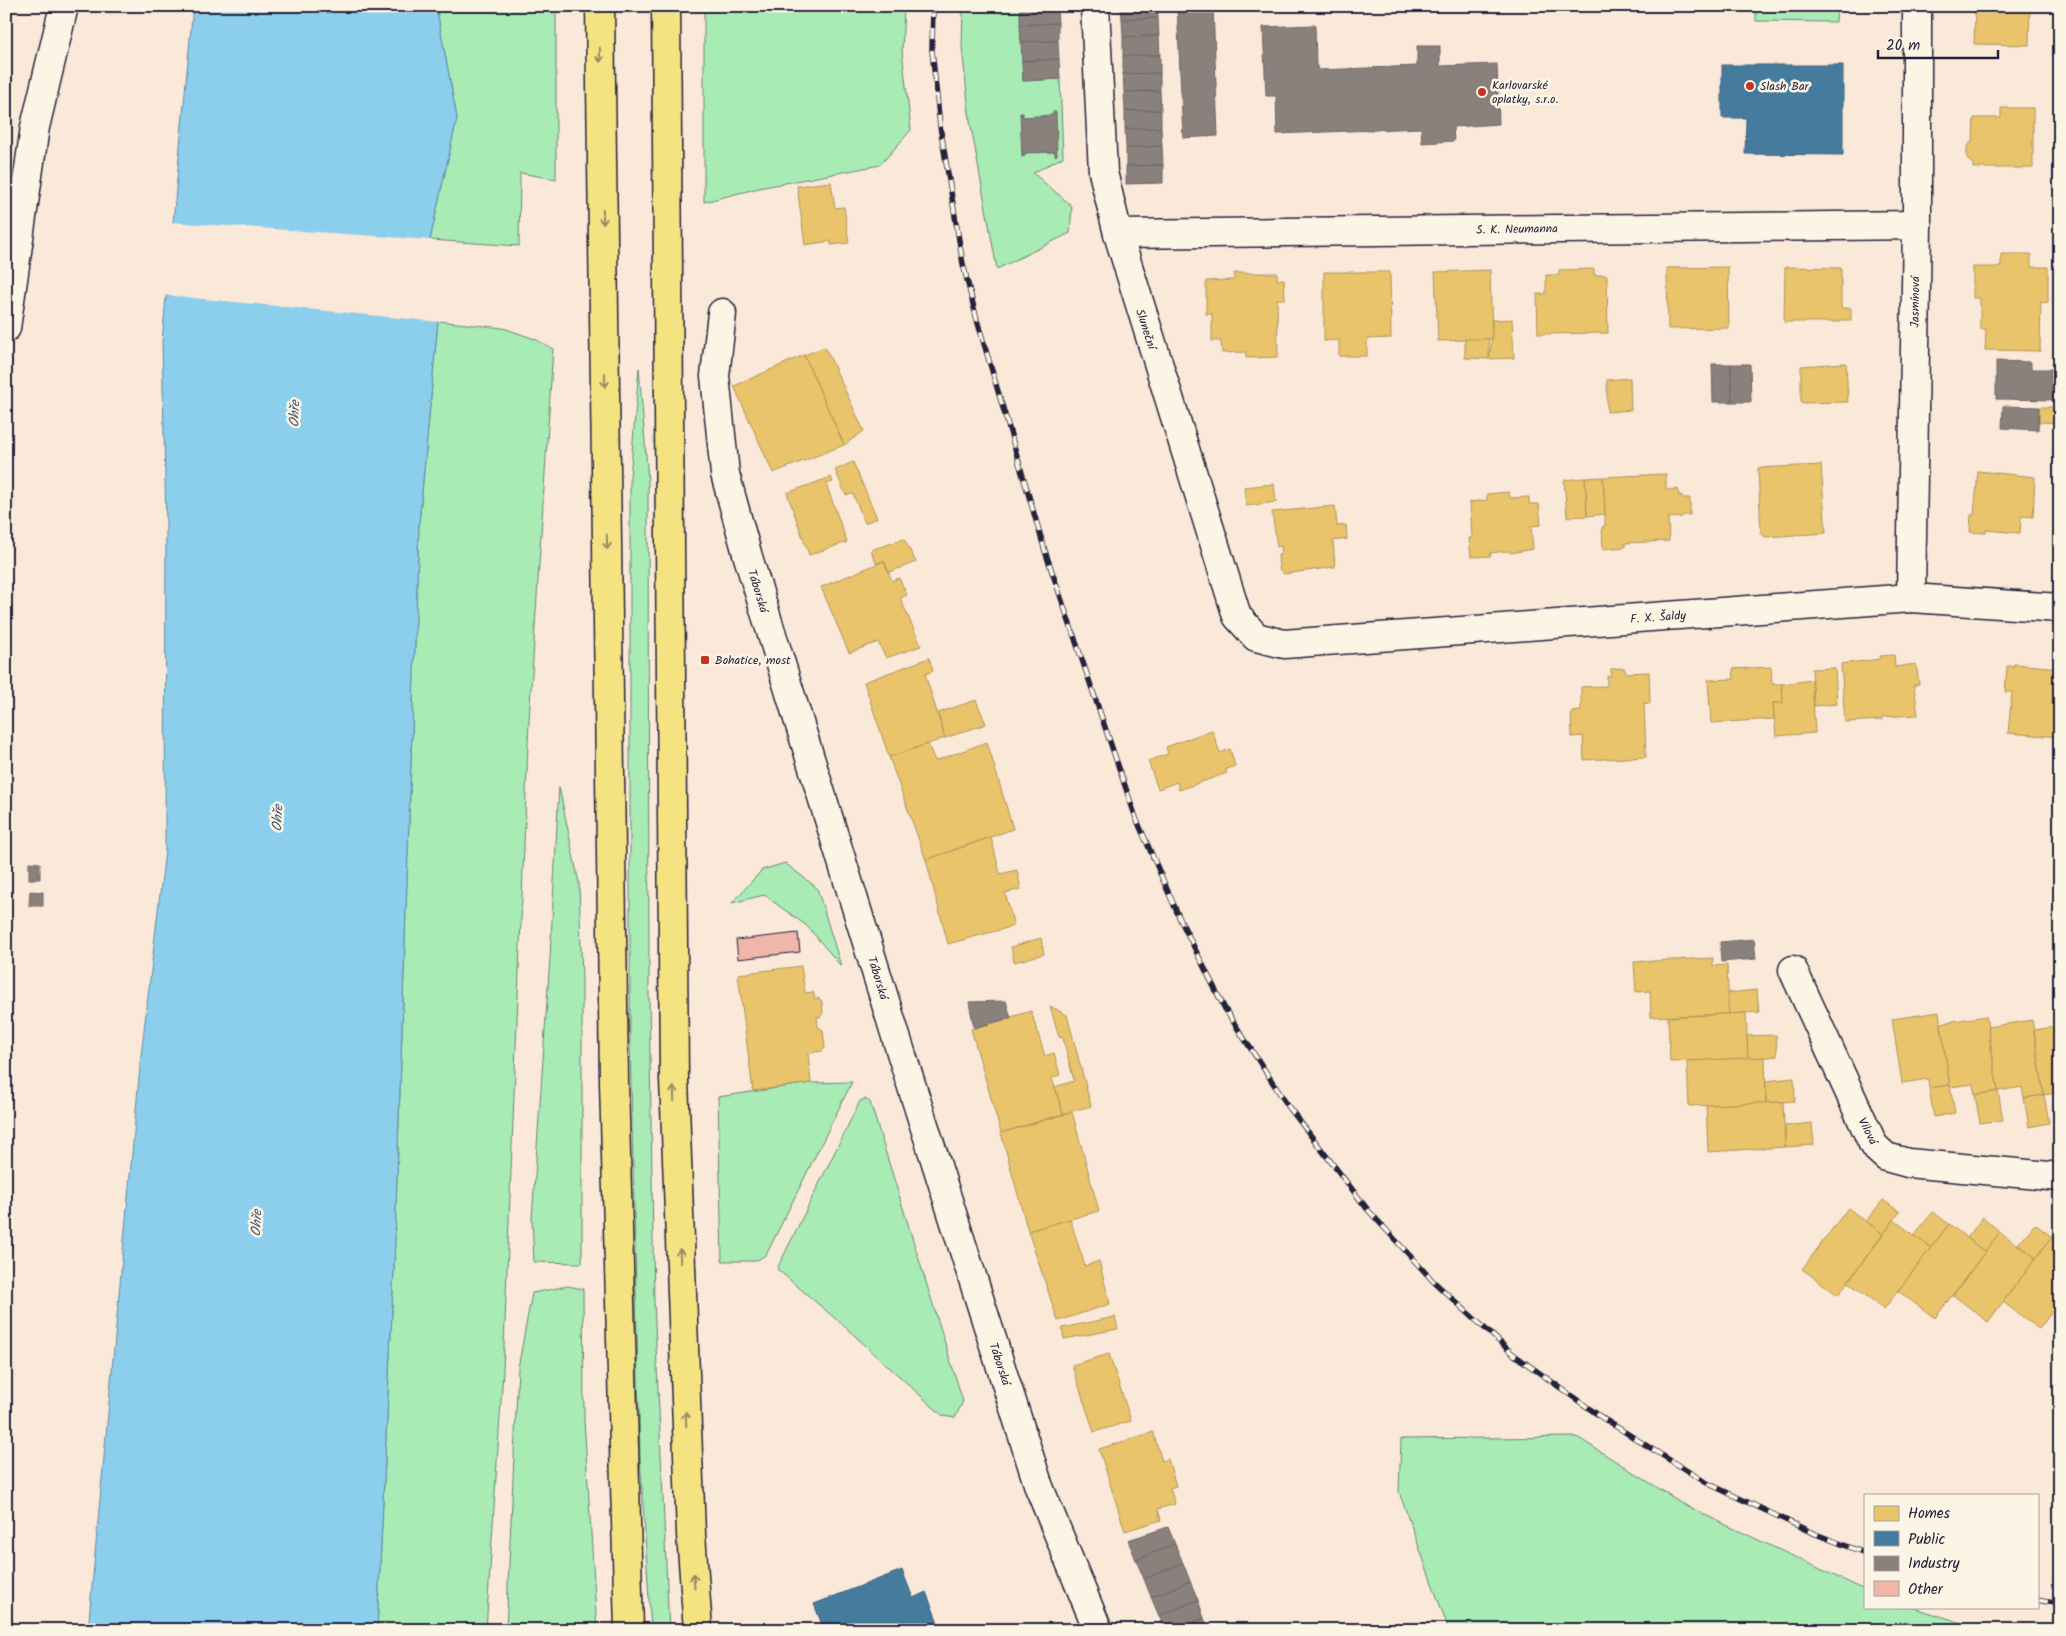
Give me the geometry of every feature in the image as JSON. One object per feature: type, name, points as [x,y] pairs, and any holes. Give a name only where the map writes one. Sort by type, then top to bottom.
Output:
[{"type":"highway","points":[[600,6],[614,1082],[629,1630]]},
{"type":"highway","points":[[666,6],[674,1079],[690,1534],[698,1630]]},
{"type":"street","points":[[6,328],[35,127],[64,6]]},
{"type":"street","name":"Sluneční","points":[[1095,6],[1103,172],[1118,234],[1237,616],[1256,637]]},
{"type":"street","name":"Jasmínová","points":[[1910,598],[1916,225],[1917,6]]},
{"type":"street","name":"S. K. Neumanna","points":[[1118,234],[1916,225]]},
{"type":"street","name":"Táborská","points":[[722,314],[715,376],[726,474],[748,557],[898,1043],[1039,1487],[1098,1630]]},
{"type":"street","name":"F. X. Šaldy","points":[[1256,637],[1284,644],[1910,598],[2060,608]]},
{"type":"street","name":"Vilová","points":[[1793,970],[1874,1146],[1886,1158],[1908,1163],[2060,1177]]},
{"type":"green space","points":[[436,6],[556,6],[556,179],[520,173],[519,246],[430,240],[457,118]]},
{"type":"green space","points":[[704,6],[904,6],[902,51],[911,130],[880,165],[759,188],[704,202]]},
{"type":"green space","points":[[963,6],[1020,6],[1023,81],[1060,79],[1063,157],[1033,173],[1072,206],[1070,233],[997,269],[970,121],[962,48]]},
{"type":"green space","points":[[1756,6],[1837,6],[1836,22],[1756,21]]},
{"type":"green space","points":[[438,321],[503,328],[535,339],[553,349],[529,720],[503,1371],[486,1630],[377,1630],[394,1268],[419,524]]},
{"type":"green space","points":[[639,368],[648,480],[649,996],[654,1301],[669,1630],[651,1630],[640,1457],[630,1041],[630,477]]},
{"type":"green space","points":[[559,787],[579,883],[582,981],[582,1263],[534,1262],[532,1219],[550,958]]},
{"type":"green space","points":[[785,863],[817,888],[841,966],[807,926],[764,895],[732,903],[762,870]]},
{"type":"green space","points":[[852,1082],[766,1255],[755,1261],[722,1261],[718,1097],[811,1083]]},
{"type":"green space","points":[[865,1099],[870,1102],[963,1401],[955,1418],[943,1416],[844,1326],[777,1269],[860,1101]]},
{"type":"green space","points":[[568,1286],[583,1289],[584,1419],[597,1630],[506,1630],[518,1368],[532,1293]]},
{"type":"green space","points":[[1577,1437],[1690,1508],[1864,1590],[1864,1608],[1915,1608],[1984,1630],[1449,1630],[1399,1492],[1401,1439]]},
{"type":"water","name":"Ohře","points":[[193,6],[436,6],[457,118],[430,240],[438,321],[419,524],[394,1268],[377,1630],[88,1630],[141,1056],[165,851],[166,527],[162,341]]},
{"type":"pier","points":[[170,222],[432,240],[440,322],[163,295]]},
{"type":"building: Homes","points":[[1975,6],[2030,6],[2029,45],[1974,44]]},
{"type":"building: Homes","points":[[2001,108],[2033,108],[2033,168],[1973,168],[1973,164],[1967,159],[1967,147],[1973,140],[1974,118],[2001,118]]},
{"type":"building: Homes","points":[[831,182],[835,208],[844,207],[849,243],[831,245],[831,241],[805,245],[797,186]]},
{"type":"building: Homes","points":[[2001,254],[2031,254],[2031,267],[2048,267],[2048,303],[2041,302],[2040,351],[1985,350],[1986,329],[1980,329],[1980,298],[1973,298],[1973,267],[2001,267]]},
{"type":"building: Homes","points":[[1728,267],[1729,328],[1668,329],[1667,268]]},
{"type":"building: Homes","points":[[1785,267],[1841,268],[1841,308],[1851,308],[1851,320],[1840,320],[1840,322],[1784,322]]},
{"type":"building: Homes","points":[[1594,269],[1594,275],[1607,275],[1608,333],[1538,334],[1537,294],[1546,294],[1546,275],[1559,275],[1559,270]]},
{"type":"building: Homes","points":[[1490,270],[1492,339],[1438,341],[1435,272]]},
{"type":"building: Homes","points":[[1324,272],[1390,272],[1391,338],[1367,339],[1367,356],[1339,356],[1339,340],[1324,341]]},
{"type":"building: Homes","points":[[1234,273],[1277,273],[1277,280],[1284,279],[1285,299],[1277,299],[1278,357],[1246,358],[1246,352],[1222,353],[1221,341],[1212,341],[1212,314],[1206,314],[1206,281],[1234,280]]},
{"type":"building: Homes","points":[[1512,319],[1514,358],[1489,359],[1492,320]]},
{"type":"building: Homes","points":[[1465,339],[1489,339],[1489,359],[1465,358]]},
{"type":"building: Homes","points":[[825,347],[864,431],[844,445],[804,355]]},
{"type":"building: Homes","points":[[804,355],[844,445],[773,473],[734,386]]},
{"type":"building: Homes","points":[[1846,363],[1848,402],[1801,403],[1801,366]]},
{"type":"building: Homes","points":[[1630,378],[1631,410],[1607,412],[1607,380]]},
{"type":"building: Homes","points":[[2039,407],[2060,407],[2060,423],[2039,422]]},
{"type":"building: Homes","points":[[853,462],[877,518],[865,523],[853,494],[846,495],[835,470]]},
{"type":"building: Homes","points":[[1821,465],[1826,533],[1765,537],[1761,533],[1758,468]]},
{"type":"building: Homes","points":[[1978,471],[2035,477],[2033,517],[2021,516],[2020,533],[1986,530],[1986,533],[1970,532],[1971,515],[1974,515]]},
{"type":"building: Homes","points":[[1666,474],[1666,490],[1678,489],[1679,496],[1682,495],[1682,498],[1690,498],[1690,515],[1668,518],[1669,541],[1625,543],[1625,547],[1603,549],[1602,527],[1605,526],[1605,514],[1603,477]]},
{"type":"building: Homes","points":[[831,477],[833,482],[826,484],[847,542],[809,555],[787,493]]},
{"type":"building: Homes","points":[[1603,477],[1605,514],[1587,516],[1585,478]]},
{"type":"building: Homes","points":[[1585,478],[1587,516],[1567,517],[1564,480]]},
{"type":"building: Homes","points":[[1274,484],[1276,502],[1246,506],[1244,487]]},
{"type":"building: Homes","points":[[1509,492],[1510,498],[1529,497],[1529,504],[1539,504],[1541,525],[1531,526],[1533,549],[1511,553],[1508,551],[1490,553],[1491,556],[1471,557],[1469,538],[1472,538],[1470,502],[1487,500],[1487,494]]},
{"type":"building: Homes","points":[[1335,506],[1337,526],[1346,525],[1347,539],[1333,541],[1335,567],[1284,574],[1279,569],[1278,555],[1282,554],[1281,546],[1277,547],[1272,512]]},
{"type":"building: Homes","points":[[904,539],[916,562],[889,572],[884,561],[876,563],[871,550]]},
{"type":"building: Homes","points":[[884,561],[892,581],[899,578],[907,595],[900,598],[921,646],[886,658],[878,642],[849,653],[821,587]]},
{"type":"building: Homes","points":[[1894,655],[1895,667],[1916,664],[1919,684],[1914,685],[1918,715],[1882,717],[1882,720],[1845,722],[1841,664],[1880,659],[1880,656]]},
{"type":"building: Homes","points":[[929,658],[933,671],[925,674],[945,738],[889,757],[864,682]]},
{"type":"building: Homes","points":[[2014,664],[2060,668],[2060,737],[2008,733],[2012,692],[2005,692],[2007,666],[2014,666]]},
{"type":"building: Homes","points":[[1771,667],[1772,684],[1782,684],[1783,703],[1773,703],[1774,719],[1711,723],[1708,680],[1734,679],[1733,669]]},
{"type":"building: Homes","points":[[1624,668],[1626,673],[1649,672],[1650,704],[1644,703],[1646,757],[1584,760],[1583,736],[1572,737],[1571,712],[1581,711],[1581,687],[1607,686],[1607,676],[1611,676],[1611,669]]},
{"type":"building: Homes","points":[[1835,668],[1837,704],[1814,706],[1812,669]]},
{"type":"building: Homes","points":[[1812,680],[1815,733],[1776,736],[1773,703],[1783,703],[1782,684]]},
{"type":"building: Homes","points":[[976,700],[986,724],[945,738],[938,713]]},
{"type":"building: Homes","points":[[1212,730],[1220,753],[1230,749],[1235,766],[1225,770],[1227,773],[1179,790],[1177,782],[1158,789],[1148,761],[1168,754],[1166,747]]},
{"type":"building: Homes","points":[[987,742],[1013,829],[926,860],[889,757],[928,744],[935,761]]},
{"type":"building: Homes","points":[[991,837],[1000,874],[1017,870],[1021,889],[1005,893],[1014,926],[948,944],[926,860]]},
{"type":"building: Homes","points":[[1041,938],[1044,954],[1014,962],[1011,947]]},
{"type":"building: Homes","points":[[1713,958],[1713,966],[1727,965],[1729,1014],[1651,1017],[1650,991],[1636,992],[1634,962]]},
{"type":"building: Homes","points":[[801,966],[805,993],[813,992],[815,999],[818,998],[822,1001],[823,1013],[820,1017],[817,1017],[818,1027],[823,1030],[825,1048],[822,1051],[808,1053],[811,1083],[753,1091],[738,974]]},
{"type":"building: Homes","points":[[1757,990],[1759,1012],[1729,1014],[1727,993]]},
{"type":"building: Homes","points":[[1050,1006],[1067,1015],[1091,1106],[1063,1114],[1055,1087],[1074,1081],[1063,1038],[1059,1037]]},
{"type":"building: Homes","points":[[1031,1011],[1045,1056],[1054,1053],[1060,1075],[1052,1078],[1063,1114],[1001,1133],[971,1029]]},
{"type":"building: Homes","points":[[1939,1012],[1950,1085],[1929,1088],[1928,1079],[1902,1083],[1892,1019]]},
{"type":"building: Homes","points":[[1746,1013],[1748,1059],[1670,1062],[1668,1017]]},
{"type":"building: Homes","points":[[1986,1016],[1998,1091],[1975,1095],[1973,1084],[1950,1087],[1941,1023]]},
{"type":"building: Homes","points":[[2032,1020],[2044,1095],[2024,1098],[2022,1087],[1998,1091],[1988,1027]]},
{"type":"building: Homes","points":[[2060,1026],[2060,1092],[2044,1095],[2034,1030]]},
{"type":"building: Homes","points":[[1776,1035],[1777,1056],[1748,1059],[1747,1036]]},
{"type":"building: Homes","points":[[1765,1057],[1766,1103],[1689,1106],[1687,1061]]},
{"type":"building: Homes","points":[[1794,1078],[1795,1101],[1766,1103],[1766,1081]]},
{"type":"building: Homes","points":[[1950,1085],[1955,1113],[1934,1117],[1929,1088]]},
{"type":"building: Homes","points":[[1998,1091],[2003,1120],[1980,1123],[1975,1095]]},
{"type":"building: Homes","points":[[2044,1095],[2049,1123],[2029,1127],[2024,1098]]},
{"type":"building: Homes","points":[[1783,1102],[1785,1147],[1708,1152],[1706,1105]]},
{"type":"building: Homes","points":[[1072,1112],[1099,1211],[1028,1231],[1001,1133]]},
{"type":"building: Homes","points":[[1812,1123],[1814,1145],[1785,1147],[1785,1126]]},
{"type":"building: Homes","points":[[1883,1200],[1900,1212],[1883,1234],[1866,1221]]},
{"type":"building: Homes","points":[[1848,1208],[1883,1234],[1838,1295],[1802,1269]]},
{"type":"building: Homes","points":[[1933,1212],[1949,1224],[1931,1248],[1914,1235]]},
{"type":"building: Homes","points":[[1983,1217],[2000,1232],[1985,1252],[1967,1238]]},
{"type":"building: Homes","points":[[1070,1219],[1085,1266],[1099,1261],[1110,1304],[1058,1321],[1028,1231]]},
{"type":"building: Homes","points":[[1894,1220],[1931,1248],[1884,1309],[1848,1282]]},
{"type":"building: Homes","points":[[1949,1224],[1985,1252],[1935,1318],[1898,1291]]},
{"type":"building: Homes","points":[[2035,1224],[2052,1237],[2036,1258],[2018,1244]]},
{"type":"building: Homes","points":[[2000,1232],[2036,1258],[1988,1322],[1953,1295]]},
{"type":"building: Homes","points":[[2052,1237],[2060,1242],[2060,1301],[2039,1329],[2003,1302]]},
{"type":"building: Homes","points":[[1115,1317],[1118,1329],[1064,1339],[1062,1328]]},
{"type":"building: Homes","points":[[1109,1354],[1131,1421],[1094,1432],[1072,1365]]},
{"type":"building: Homes","points":[[1153,1432],[1162,1461],[1168,1459],[1176,1486],[1170,1488],[1175,1504],[1158,1509],[1161,1520],[1125,1531],[1099,1449]]},
{"type":"building: Public","points":[[1722,65],[1843,65],[1843,155],[1745,154],[1746,118],[1722,118]]},
{"type":"building: Public","points":[[902,1570],[913,1598],[926,1592],[941,1630],[824,1630],[814,1604]]},
{"type":"building: Industry","points":[[1020,6],[1057,6],[1058,23],[1020,25]]},
{"type":"building: Industry","points":[[1121,6],[1158,6],[1158,18],[1122,19]]},
{"type":"building: Industry","points":[[1177,6],[1213,6],[1218,136],[1183,138]]},
{"type":"building: Industry","points":[[1158,18],[1159,36],[1123,37],[1122,19]]},
{"type":"building: Industry","points":[[1058,23],[1058,41],[1021,42],[1020,25]]},
{"type":"building: Industry","points":[[1315,25],[1316,66],[1318,66],[1319,70],[1417,66],[1417,46],[1440,46],[1440,66],[1497,64],[1499,124],[1453,127],[1454,141],[1422,143],[1421,128],[1277,134],[1276,96],[1266,96],[1263,27]]},
{"type":"building: Industry","points":[[1159,36],[1160,55],[1123,56],[1123,37]]},
{"type":"building: Industry","points":[[1058,41],[1059,59],[1022,61],[1021,42]]},
{"type":"building: Industry","points":[[1160,55],[1160,73],[1123,74],[1123,56]]},
{"type":"building: Industry","points":[[1059,59],[1060,79],[1023,81],[1022,61]]},
{"type":"building: Industry","points":[[1160,73],[1160,91],[1124,92],[1123,74]]},
{"type":"building: Industry","points":[[1160,91],[1161,110],[1125,111],[1124,92]]},
{"type":"building: Industry","points":[[1161,110],[1161,128],[1125,129],[1125,111]]},
{"type":"building: Industry","points":[[1053,112],[1056,112],[1057,155],[1055,156],[1055,152],[1025,153],[1025,156],[1022,157],[1020,113],[1023,113],[1023,117],[1053,115]]},
{"type":"building: Industry","points":[[1161,128],[1162,146],[1126,148],[1125,129]]},
{"type":"building: Industry","points":[[1162,146],[1163,165],[1126,166],[1126,148]]},
{"type":"building: Industry","points":[[1163,165],[1163,183],[1126,184],[1126,166]]},
{"type":"building: Industry","points":[[1996,361],[2031,362],[2031,369],[2057,369],[2057,400],[1996,399]]},
{"type":"building: Industry","points":[[1712,364],[1731,364],[1732,402],[1713,402]]},
{"type":"building: Industry","points":[[1731,364],[1750,364],[1751,402],[1732,402]]},
{"type":"building: Industry","points":[[2003,406],[2039,407],[2038,430],[2002,428]]},
{"type":"building: Industry","points":[[29,862],[40,863],[40,879],[29,879]]},
{"type":"building: Industry","points":[[30,891],[43,892],[43,906],[29,906]]},
{"type":"building: Industry","points":[[1754,939],[1756,959],[1721,962],[1720,942]]},
{"type":"building: Industry","points":[[1006,1001],[1011,1018],[974,1028],[969,1002]]},
{"type":"building: Industry","points":[[1168,1527],[1175,1544],[1136,1560],[1128,1540]]},
{"type":"building: Industry","points":[[1175,1544],[1183,1563],[1144,1579],[1136,1560]]},
{"type":"building: Industry","points":[[1183,1563],[1190,1581],[1151,1597],[1144,1579]]},
{"type":"building: Industry","points":[[1190,1581],[1198,1600],[1159,1616],[1151,1597]]},
{"type":"building: Industry","points":[[1198,1600],[1204,1618],[1177,1630],[1165,1630],[1159,1616]]},
{"type":"building: Industry","points":[[1204,1618],[1209,1630],[1177,1630]]},
{"type":"building: Other","points":[[798,933],[800,952],[738,959],[736,940]]},
{"type":"railway","points":[[933,6],[932,50],[940,126],[963,264],[977,320],[1045,551],[1136,818],[1180,919],[1225,1009],[1288,1106],[1368,1210],[1434,1282],[1513,1354],[1604,1419],[1705,1482],[1813,1533],[1864,1553]]},
{"type":"railway","points":[[2038,1600],[2060,1604]]},
{"type":"place","name":"Slash Bar","points":[[1750,86]]},
{"type":"place","name":"Karlovarské oplatky, s.r.o.","points":[[1482,92]]},
{"type":"place","name":"Bohatice, most","points":[[705,660]]}]
